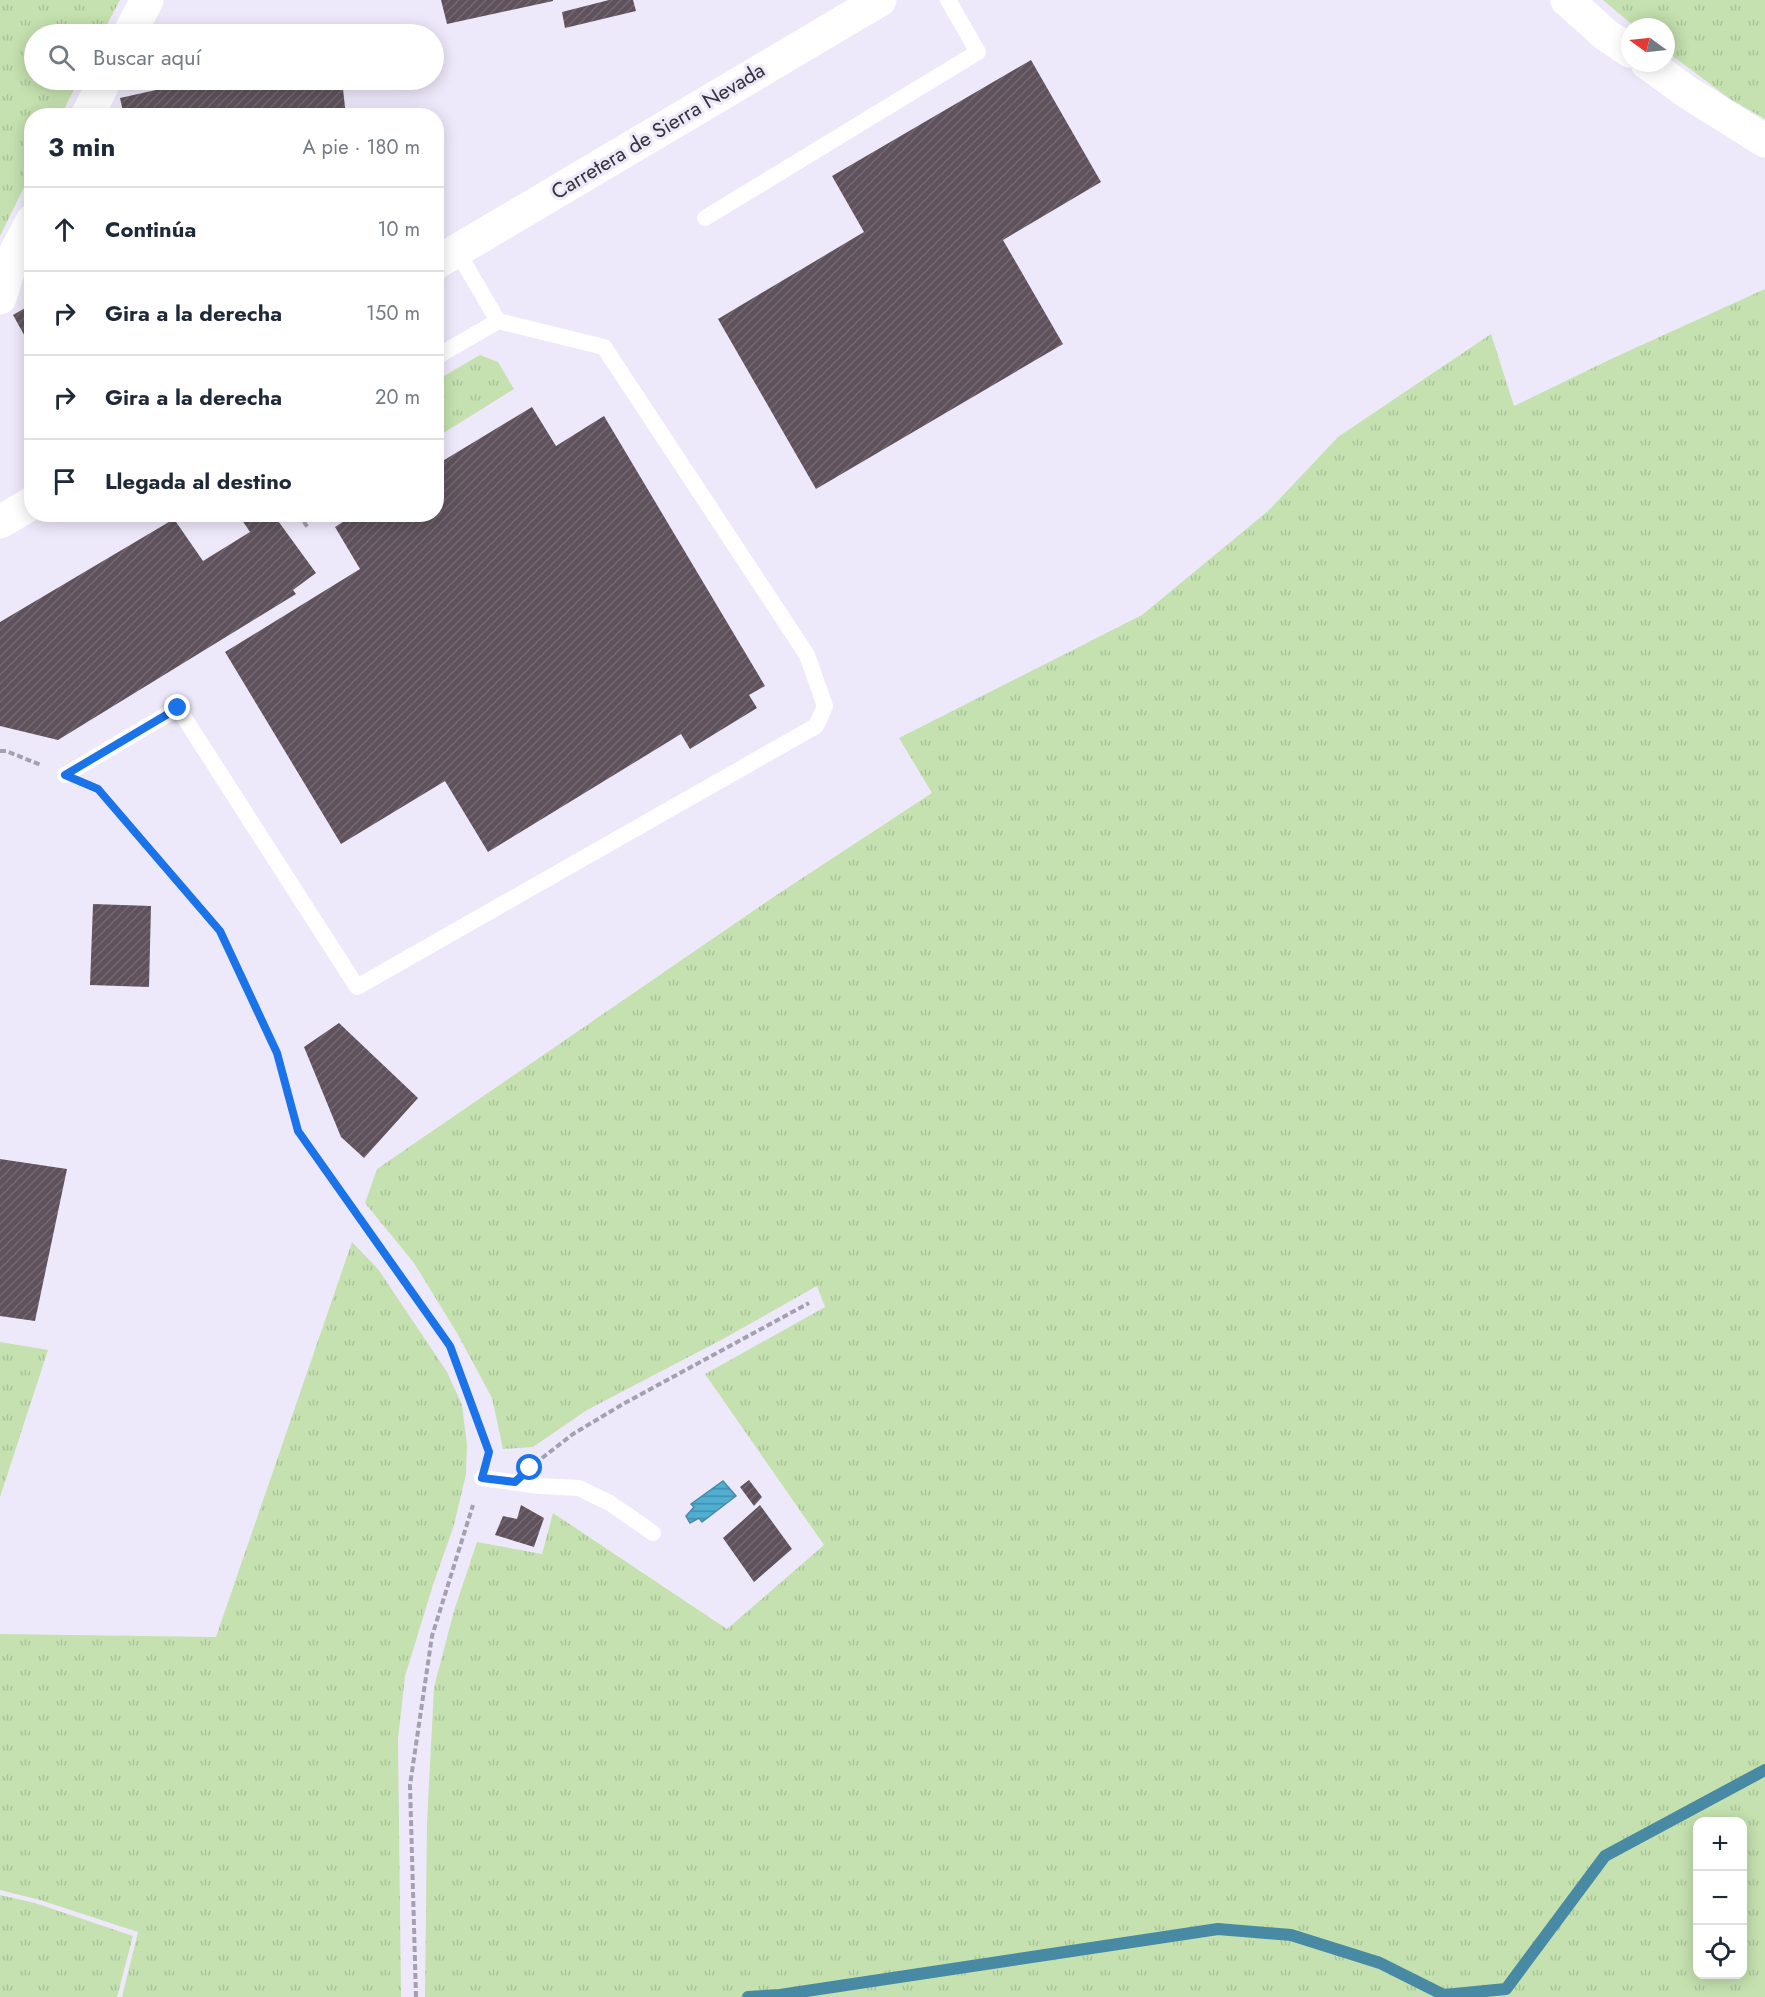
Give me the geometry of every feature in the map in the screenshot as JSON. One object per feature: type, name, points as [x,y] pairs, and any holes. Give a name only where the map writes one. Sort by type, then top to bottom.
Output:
[{"type":"main road","points":[[134,24],[147,0]]},
{"type":"main road","name":"Carretera de Sierra Nevada","points":[[447,257],[880,0]]},
{"type":"main road","points":[[1567,0],[1621,45]]},
{"type":"main road","points":[[1660,72],[1765,141]]},
{"type":"main road","points":[[91,108],[100,90]]},
{"type":"main road","points":[[0,298],[12,259],[24,236]]},
{"type":"main road","points":[[0,522],[24,508]]},
{"type":"lane","points":[[705,218],[978,52],[948,0]]},
{"type":"lane","points":[[65,775],[178,708],[357,987],[816,726],[825,706],[807,655],[604,347],[498,321],[447,257]]},
{"type":"lane","points":[[444,352],[498,321]]},
{"type":"lane","points":[[482,1478],[579,1488],[610,1503],[653,1533]]},
{"type":"path","points":[[305,522],[308,528]]},
{"type":"path","points":[[0,751],[6,751],[98,789],[220,931],[277,1053],[298,1131],[450,1346],[489,1452],[432,1636],[410,1785],[416,1997]]},
{"type":"path","points":[[515,1482],[573,1434],[623,1404],[809,1303]]},
{"type":"green space","points":[[0,0],[120,0],[107,24],[24,24],[24,90],[74,90],[65,108],[24,108],[24,187],[0,236]]},
{"type":"green space","points":[[1603,0],[1765,0],[1765,119],[1730,99],[1675,58],[1675,18],[1624,18]]},
{"type":"green space","points":[[1765,289],[1765,1997],[425,1997],[427,1823],[434,1687],[454,1611],[477,1542],[542,1554],[553,1513],[727,1629],[824,1545],[705,1374],[825,1307],[817,1286],[723,1339],[587,1410],[533,1447],[503,1449],[492,1398],[457,1333],[414,1263],[365,1203],[377,1169],[778,894],[932,793],[899,738],[1142,615],[1268,511],[1338,437],[1491,334],[1514,406]]},
{"type":"green space","points":[[480,355],[498,362],[514,389],[444,433],[444,376]]},
{"type":"green space","points":[[352,1242],[378,1269],[447,1372],[462,1405],[467,1445],[466,1474],[454,1525],[405,1676],[398,1739],[401,1997],[122,1997],[138,1932],[40,1900],[0,1890],[0,1634],[216,1637]]},
{"type":"green space","points":[[0,1342],[48,1350],[0,1497]]},
{"type":"green space","points":[[0,1895],[35,1903],[133,1936],[117,1997],[0,1997]]},
{"type":"water","points":[[723,1481],[736,1496],[702,1522],[699,1518],[690,1523],[686,1516],[694,1507],[691,1504]]},
{"type":"building","points":[[441,0],[553,0],[553,1],[447,24]]},
{"type":"building","points":[[609,0],[633,0],[636,11],[565,28],[562,12]]},
{"type":"building","points":[[1031,60],[1101,182],[1003,240],[1063,344],[816,489],[718,319],[864,232],[832,176]]},
{"type":"building","points":[[156,90],[343,90],[345,108],[122,108],[120,98]]},
{"type":"building","points":[[24,309],[24,335],[13,315]]},
{"type":"building","points":[[532,407],[556,446],[604,416],[765,686],[749,695],[757,708],[690,749],[681,734],[488,852],[445,781],[341,844],[225,652],[360,569],[335,527],[343,522],[444,522],[444,460]]},
{"type":"building","points":[[169,522],[176,522],[203,561],[250,532],[243,522],[279,522],[316,573],[293,590],[296,594],[58,740],[0,726],[0,622]]},
{"type":"building","points":[[93,904],[151,906],[149,987],[90,985]]},
{"type":"building","points":[[339,1023],[418,1098],[364,1158],[341,1137],[304,1047]]},
{"type":"building","points":[[0,1159],[67,1169],[35,1321],[0,1316]]},
{"type":"building","points":[[749,1480],[762,1497],[754,1506],[740,1487]]},
{"type":"building","points":[[521,1505],[544,1518],[534,1547],[495,1535],[503,1516],[517,1519]]},
{"type":"building","points":[[760,1505],[792,1549],[754,1582],[723,1538]]},
{"type":"waterway","points":[[748,1997],[780,1995],[1218,1929],[1291,1935],[1380,1963],[1444,1995],[1506,1989],[1605,1856],[1765,1770]]},
{"type":"route","points":[[178,708],[65,775],[98,789],[220,931],[277,1053],[298,1131],[450,1346],[489,1452],[482,1478],[515,1482],[530,1468]]}]
